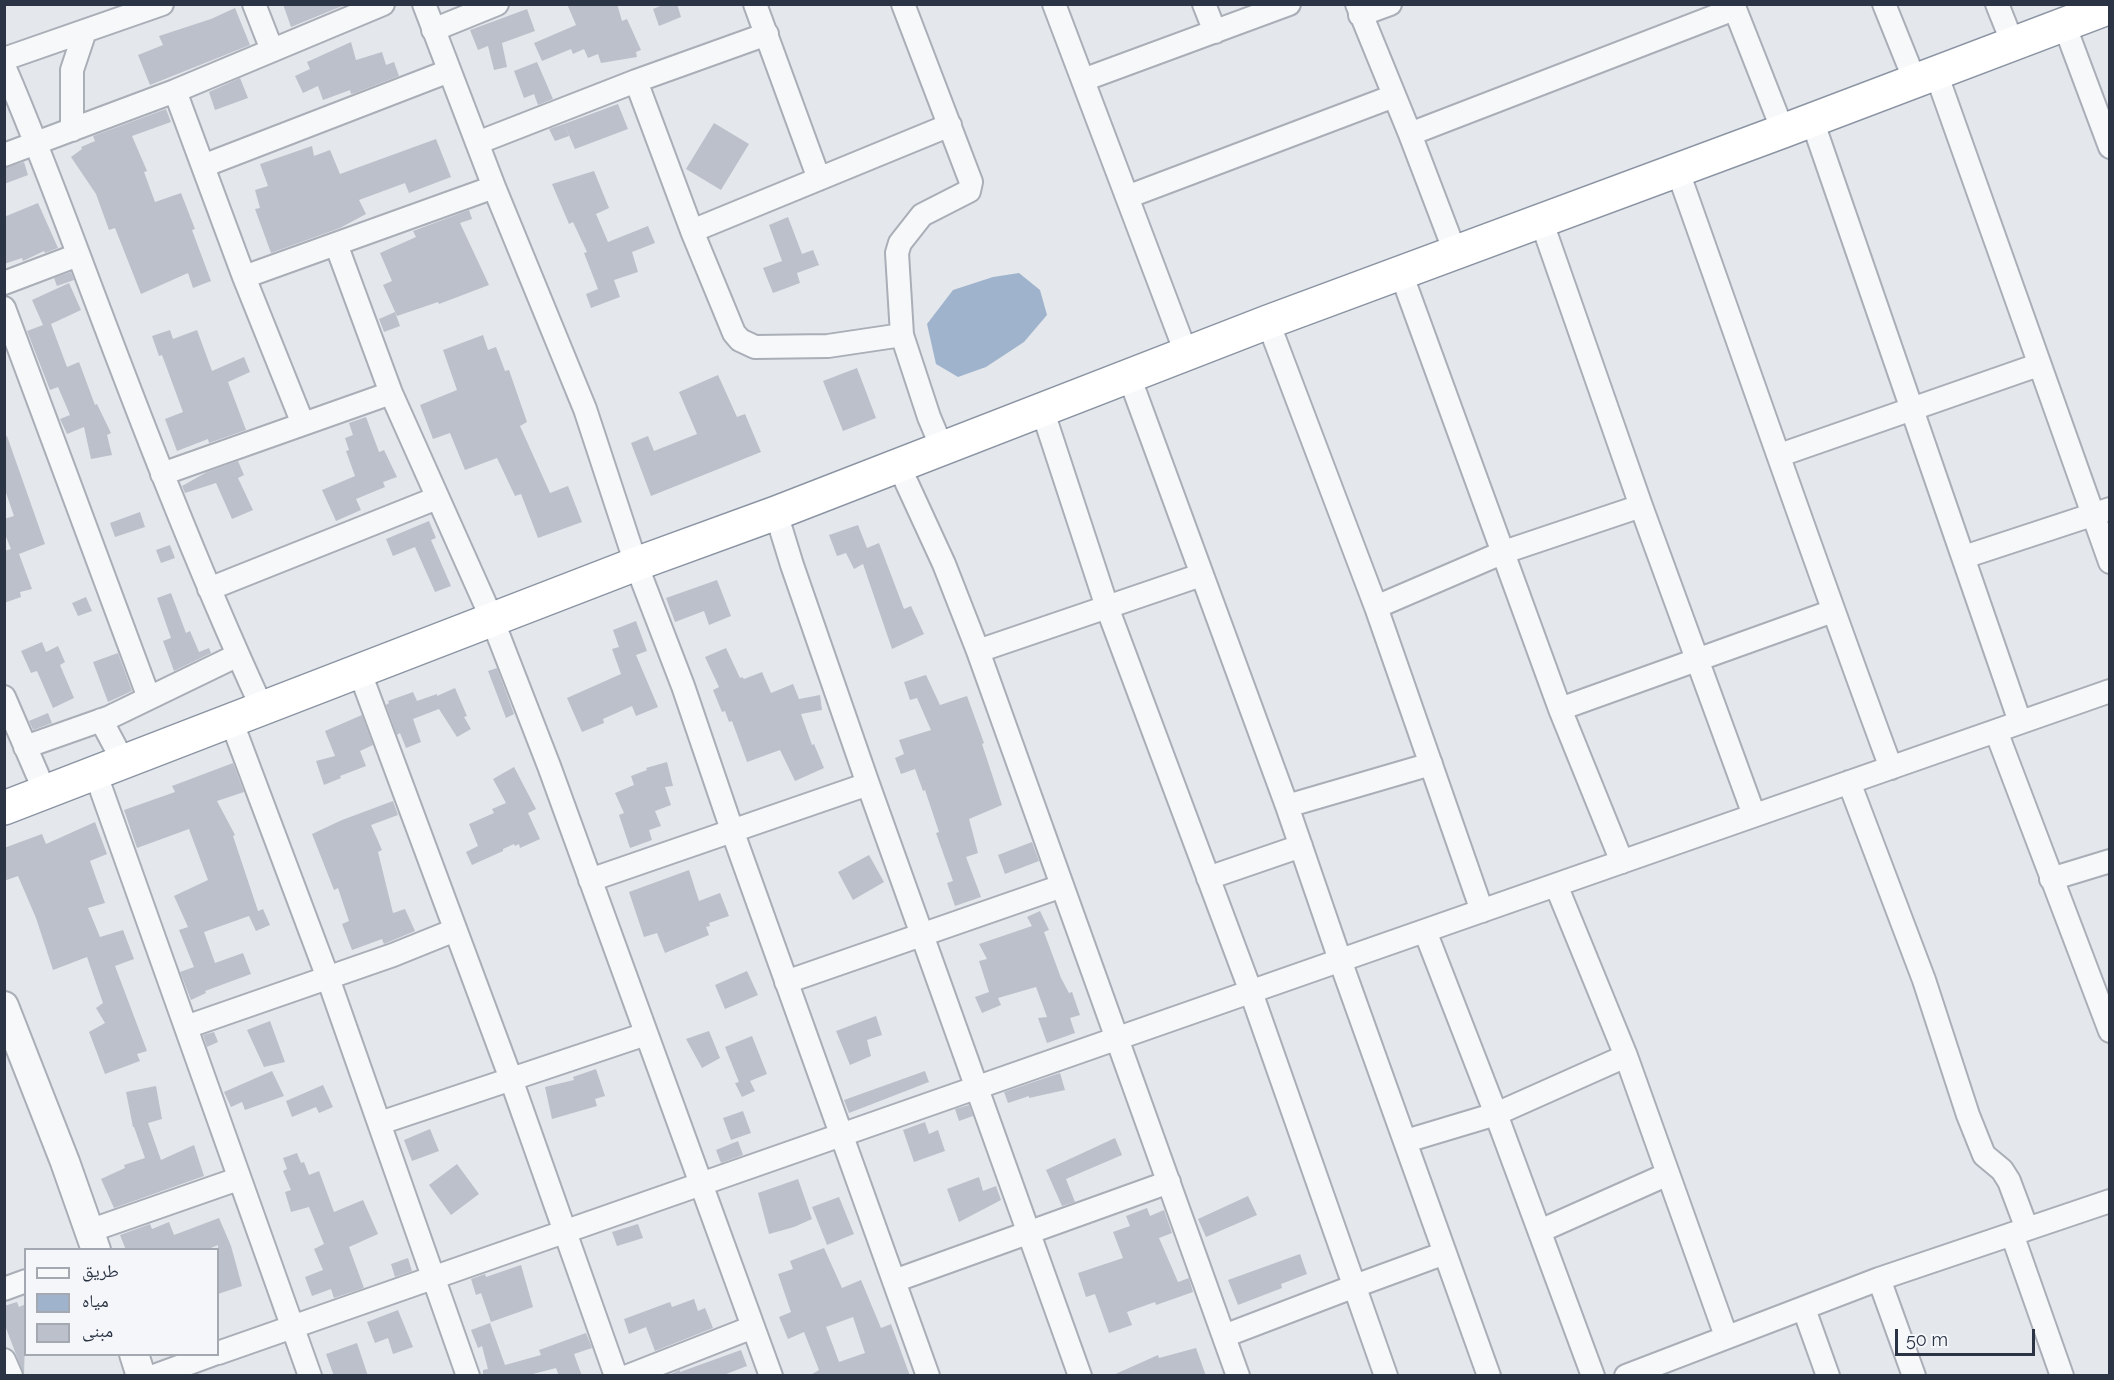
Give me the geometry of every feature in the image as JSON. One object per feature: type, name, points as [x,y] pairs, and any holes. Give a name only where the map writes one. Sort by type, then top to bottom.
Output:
[{"type":"highway","points":[[4,808],[636,564],[776,513],[1186,353],[2109,7]]},
{"type":"street","points":[[254,4],[272,50]]},
{"type":"street","points":[[4,155],[175,91],[383,4]]},
{"type":"street","points":[[424,4],[494,187],[585,409],[636,564],[683,686],[732,830],[928,1376]]},
{"type":"street","points":[[433,30],[497,4]]},
{"type":"street","points":[[755,4],[819,179]]},
{"type":"street","points":[[903,4],[971,182],[971,188],[964,194],[922,215],[900,243],[897,253],[902,334],[929,417],[942,448]]},
{"type":"street","points":[[1054,4],[1186,353]]},
{"type":"street","points":[[1204,4],[1215,32]]},
{"type":"street","points":[[1083,80],[1289,4]]},
{"type":"street","points":[[1390,4],[1358,10],[1410,134],[1455,252]]},
{"type":"street","points":[[1884,4],[1925,77],[2038,365],[2101,512],[2109,562]]},
{"type":"street","points":[[1997,4],[2013,44]]},
{"type":"street","points":[[4,59],[86,32],[147,7]]},
{"type":"street","points":[[1410,134],[1734,7],[1797,125],[1911,409],[2020,722]]},
{"type":"street","points":[[2064,24],[2109,147]]},
{"type":"street","points":[[72,130],[72,70],[86,32]]},
{"type":"street","points":[[477,142],[767,34]]},
{"type":"street","points":[[4,66],[37,143],[162,474],[262,708]]},
{"type":"street","points":[[203,166],[449,71]]},
{"type":"street","points":[[636,81],[692,231],[734,333],[747,345],[755,348],[828,346],[902,334]]},
{"type":"street","points":[[175,91],[244,277],[303,424]]},
{"type":"street","points":[[1127,197],[1394,96]]},
{"type":"street","points":[[692,231],[950,125]]},
{"type":"street","points":[[1677,169],[1891,768]]},
{"type":"street","points":[[244,277],[494,187]]},
{"type":"street","points":[[1541,220],[1641,506],[1754,815]]},
{"type":"street","points":[[336,244],[391,393],[492,620],[549,766],[771,1376]]},
{"type":"street","points":[[4,283],[78,255]]},
{"type":"street","points":[[1401,273],[1560,709],[1622,862]]},
{"type":"street","points":[[4,308],[149,698]]},
{"type":"street","points":[[1268,322],[1376,607],[1482,911]]},
{"type":"street","points":[[1780,455],[2038,365]]},
{"type":"street","points":[[1129,376],[1200,575],[1287,806],[1489,1376]]},
{"type":"street","points":[[162,474],[391,393]]},
{"type":"street","points":[[1042,409],[1107,607],[1251,992],[1386,1376]]},
{"type":"street","points":[[898,464],[944,564],[978,651],[1238,1376]]},
{"type":"street","points":[[209,588],[437,498]]},
{"type":"street","points":[[1376,607],[1504,552],[1641,506]]},
{"type":"street","points":[[1964,557],[2101,512]]},
{"type":"street","points":[[776,513],[868,784],[1080,1376]]},
{"type":"street","points":[[978,651],[1200,575]]},
{"type":"street","points":[[1560,709],[1833,611]]},
{"type":"street","points":[[25,747],[101,720],[238,655]]},
{"type":"street","points":[[359,670],[511,1079],[616,1376]]},
{"type":"street","points":[[219,1353],[2109,691]]},
{"type":"street","points":[[4,697],[45,792]]},
{"type":"street","points":[[101,720],[109,767],[186,1027],[238,1179],[310,1376]]},
{"type":"street","points":[[231,720],[328,978],[468,1376]]},
{"type":"street","points":[[1996,731],[2109,1031]]},
{"type":"street","points":[[1287,806],[1431,764]]},
{"type":"street","points":[[1849,782],[1924,980],[1968,1115],[1984,1155],[2002,1170],[2009,1180],[2020,1232],[2062,1376]]},
{"type":"street","points":[[590,880],[868,784]]},
{"type":"street","points":[[1208,878],[1301,846]]},
{"type":"street","points":[[2052,879],[2109,861]]},
{"type":"street","points":[[1556,885],[1626,1056],[1726,1336]]},
{"type":"street","points":[[786,982],[1062,886]]},
{"type":"street","points":[[186,1027],[393,955],[455,930]]},
{"type":"street","points":[[1425,931],[1593,1376]]},
{"type":"street","points":[[4,1006],[65,1162],[92,1240],[238,1179]]},
{"type":"street","points":[[380,1123],[646,1034]]},
{"type":"street","points":[[1406,1141],[1496,1114],[1626,1056]]},
{"type":"street","points":[[1540,1231],[1668,1174]]},
{"type":"street","points":[[894,1281],[1169,1182]]},
{"type":"street","points":[[1626,1376],[1679,1366],[1726,1336],[1804,1309],[1879,1279],[2109,1201]]},
{"type":"street","points":[[1224,1336],[1445,1253]]},
{"type":"street","points":[[1879,1279],[1914,1376]]},
{"type":"street","points":[[4,1288],[24,1282]]},
{"type":"street","points":[[1804,1309],[1828,1376]]},
{"type":"street","points":[[628,1376],[753,1327]]},
{"type":"street","points":[[135,1356],[141,1376]]},
{"type":"street","points":[[154,1376],[210,1356]]},
{"type":"street","points":[[4,1360],[11,1376]]},
{"type":"water","points":[[1019,273],[1040,290],[1047,315],[1024,342],[986,367],[958,377],[936,364],[927,324],[953,290],[993,277]]},
{"type":"building","points":[[283,4],[347,4],[291,27]]},
{"type":"building","points":[[567,4],[617,4],[622,21],[627,19],[641,50],[636,52],[637,57],[601,63],[598,54],[588,58],[584,49],[573,54],[571,49],[542,61],[534,43],[576,25]]},
{"type":"building","points":[[665,4],[677,4],[681,17],[659,26],[653,9]]},
{"type":"building","points":[[235,8],[250,45],[150,85],[138,55],[163,45],[159,36],[211,19]]},
{"type":"building","points":[[527,9],[535,31],[502,43],[507,67],[494,70],[488,46],[478,50],[470,30]]},
{"type":"building","points":[[351,42],[356,60],[382,52],[386,65],[394,62],[399,76],[355,93],[351,94],[350,90],[323,100],[318,86],[303,93],[295,76],[310,69],[307,62]]},
{"type":"building","points":[[537,62],[553,99],[538,105],[534,94],[524,98],[514,71]]},
{"type":"building","points":[[240,78],[248,98],[215,110],[209,92]]},
{"type":"building","points":[[618,104],[628,129],[575,149],[564,124]]},
{"type":"building","points":[[166,109],[171,122],[132,136],[147,171],[144,172],[155,202],[181,193],[211,281],[193,288],[188,273],[141,294],[115,228],[109,230],[96,194],[71,157],[82,149],[81,147],[95,141],[93,136]]},
{"type":"building","points":[[714,123],[749,144],[721,190],[686,169]]},
{"type":"building","points":[[564,124],[569,136],[555,141],[549,129]]},
{"type":"building","points":[[436,139],[451,177],[409,193],[405,183],[359,200],[366,214],[340,228],[271,253],[255,209],[260,208],[255,190],[268,186],[260,164],[312,146],[314,156],[330,150],[340,174]]},
{"type":"building","points":[[24,162],[28,175],[4,184],[4,168]]},
{"type":"building","points":[[594,171],[609,208],[596,214],[608,242],[648,226],[655,243],[632,252],[638,272],[614,280],[620,297],[591,308],[586,294],[598,289],[584,253],[587,252],[573,222],[569,224],[552,184]]},
{"type":"building","points":[[38,203],[58,248],[45,253],[44,251],[23,261],[22,258],[4,264],[4,217]]},
{"type":"building","points":[[469,210],[472,219],[460,223],[489,285],[439,304],[438,302],[397,316],[383,285],[392,281],[380,253],[416,237],[413,231]]},
{"type":"building","points":[[788,217],[802,254],[813,250],[819,265],[797,273],[800,283],[773,293],[763,268],[782,261],[769,225]]},
{"type":"building","points":[[71,272],[74,280],[57,286],[54,278]]},
{"type":"building","points":[[69,283],[81,310],[51,324],[67,367],[79,362],[95,405],[97,404],[111,433],[107,435],[112,455],[91,459],[84,427],[67,434],[60,419],[70,415],[58,387],[50,390],[27,331],[43,325],[32,300]]},
{"type":"building","points":[[395,312],[400,326],[384,332],[379,319]]},
{"type":"building","points":[[170,330],[173,339],[197,330],[212,371],[244,357],[250,372],[228,382],[246,430],[209,443],[208,439],[177,451],[165,419],[183,412],[162,355],[159,356],[152,336]]},
{"type":"building","points":[[483,335],[488,350],[496,347],[505,371],[509,370],[527,422],[520,426],[550,493],[568,486],[582,522],[538,538],[521,494],[515,496],[497,458],[465,470],[450,433],[433,439],[420,405],[457,390],[443,350]]},
{"type":"building","points":[[857,368],[876,418],[843,431],[823,381]]},
{"type":"building","points":[[718,375],[737,417],[745,414],[761,452],[651,496],[631,443],[648,436],[654,451],[697,434],[679,392]]},
{"type":"building","points":[[366,417],[379,452],[384,450],[397,477],[383,482],[385,487],[356,499],[361,510],[336,521],[322,490],[355,476],[346,451],[349,450],[345,438],[353,435],[349,423]]},
{"type":"building","points":[[7,436],[45,544],[19,554],[32,589],[20,592],[21,597],[4,603],[4,551],[11,549],[4,532],[4,519],[14,516],[4,487],[4,437]]},
{"type":"building","points":[[238,461],[244,475],[238,478],[253,510],[232,519],[216,483],[185,493],[182,486],[207,472]]},
{"type":"building","points":[[140,512],[145,527],[115,537],[110,523]]},
{"type":"building","points":[[429,521],[436,538],[431,540],[451,586],[435,592],[415,547],[393,556],[386,539]]},
{"type":"building","points":[[858,525],[867,548],[879,543],[904,609],[911,606],[924,634],[892,649],[863,564],[854,569],[846,553],[837,556],[829,535]]},
{"type":"building","points":[[170,545],[175,558],[161,563],[156,550]]},
{"type":"building","points":[[717,580],[731,616],[709,625],[704,611],[675,622],[666,598]]},
{"type":"building","points":[[171,593],[186,633],[190,631],[199,652],[209,648],[211,653],[174,671],[163,641],[171,638],[157,598]]},
{"type":"building","points":[[86,597],[92,611],[78,616],[72,603]]},
{"type":"building","points":[[636,621],[647,651],[636,655],[658,707],[636,716],[632,706],[603,719],[604,723],[582,732],[567,698],[621,674],[612,649],[619,647],[613,630]]},
{"type":"building","points":[[42,642],[46,652],[58,646],[65,662],[60,665],[74,698],[53,708],[37,671],[31,673],[21,651]]},
{"type":"building","points":[[726,648],[740,678],[744,679],[762,672],[771,693],[793,684],[799,699],[820,695],[822,710],[801,714],[812,745],[814,744],[824,768],[795,781],[780,750],[747,762],[732,721],[729,722],[725,711],[722,712],[713,690],[719,687],[705,657]]},
{"type":"building","points":[[118,653],[132,691],[108,702],[93,662]]},
{"type":"building","points":[[497,668],[514,714],[506,718],[488,671]]},
{"type":"building","points":[[926,675],[940,705],[967,696],[984,743],[982,744],[1002,805],[969,819],[978,853],[966,857],[981,897],[955,906],[947,883],[953,881],[936,833],[939,832],[925,790],[923,791],[915,769],[901,774],[895,758],[904,754],[899,740],[931,730],[917,698],[910,700],[904,682]]},
{"type":"building","points":[[455,688],[467,716],[464,717],[471,729],[457,737],[439,709],[413,719],[421,742],[406,748],[400,733],[397,735],[386,705],[388,701],[413,692],[417,701]]},
{"type":"building","points":[[48,713],[52,723],[33,730],[29,721]]},
{"type":"building","points":[[362,715],[373,745],[360,751],[366,766],[324,785],[316,761],[335,756],[325,731]]},
{"type":"building","points":[[667,762],[673,786],[665,787],[671,805],[655,811],[661,826],[649,830],[652,840],[630,848],[619,815],[624,813],[615,793],[634,785],[631,776],[647,770],[646,768]]},
{"type":"building","points":[[233,763],[244,792],[217,801],[235,835],[233,836],[258,911],[263,909],[270,925],[256,931],[249,916],[204,932],[215,963],[243,953],[251,974],[205,991],[206,993],[191,1000],[180,972],[194,967],[179,930],[188,927],[174,896],[208,880],[189,829],[137,848],[124,810],[175,792],[172,786]]},
{"type":"building","points":[[514,767],[536,809],[528,813],[540,839],[520,848],[519,844],[515,846],[514,844],[472,865],[466,852],[478,846],[469,824],[494,813],[492,809],[506,803],[493,779]]},
{"type":"building","points":[[393,801],[398,815],[371,825],[382,850],[378,852],[393,913],[405,909],[415,931],[384,944],[382,939],[352,950],[342,924],[349,921],[338,888],[334,890],[312,834]]},
{"type":"building","points":[[95,822],[107,854],[90,861],[105,903],[88,908],[100,937],[123,930],[134,959],[115,966],[147,1051],[137,1054],[140,1061],[105,1074],[89,1032],[105,1023],[96,1008],[103,1003],[87,957],[53,970],[36,918],[18,876],[4,881],[4,848],[42,834],[46,844]]},
{"type":"building","points":[[1032,842],[1039,861],[1005,874],[998,855]]},
{"type":"building","points":[[869,855],[884,882],[853,900],[838,872]]},
{"type":"building","points":[[689,870],[699,901],[720,893],[729,916],[709,923],[710,926],[706,927],[709,935],[665,953],[657,933],[644,937],[629,892]]},
{"type":"building","points":[[1040,911],[1049,930],[1044,932],[1061,978],[1069,993],[1072,992],[1080,1015],[1070,1018],[1075,1033],[1047,1043],[1038,1018],[1047,1017],[1036,987],[998,998],[1001,1005],[982,1013],[975,997],[989,992],[979,961],[987,959],[979,944],[1032,926],[1027,917]]},
{"type":"building","points":[[747,971],[758,995],[725,1009],[715,985]]},
{"type":"building","points":[[876,1016],[882,1035],[867,1040],[871,1056],[850,1065],[836,1031]]},
{"type":"building","points":[[270,1021],[285,1062],[264,1067],[247,1030]]},
{"type":"building","points":[[709,1031],[720,1058],[702,1068],[686,1039]]},
{"type":"building","points":[[214,1032],[218,1042],[207,1047],[203,1035]]},
{"type":"building","points":[[752,1036],[767,1074],[750,1081],[755,1091],[742,1097],[735,1083],[739,1082],[725,1047]]},
{"type":"building","points":[[596,1069],[605,1096],[595,1099],[597,1106],[552,1119],[545,1087],[574,1080],[573,1077]]},
{"type":"building","points":[[272,1071],[284,1096],[245,1110],[242,1102],[231,1107],[224,1092]]},
{"type":"building","points":[[925,1071],[929,1082],[849,1113],[844,1100]]},
{"type":"building","points":[[1060,1073],[1065,1090],[1029,1098],[1029,1096],[1008,1103],[1004,1092]]},
{"type":"building","points":[[323,1085],[333,1107],[319,1113],[316,1107],[292,1117],[286,1101]]},
{"type":"building","points":[[156,1086],[162,1119],[148,1123],[161,1160],[194,1145],[204,1176],[114,1208],[101,1179],[125,1168],[124,1165],[145,1158],[133,1127],[126,1092]]},
{"type":"building","points":[[969,1105],[973,1116],[959,1121],[955,1109]]},
{"type":"building","points":[[743,1111],[751,1133],[731,1140],[723,1118]]},
{"type":"building","points":[[925,1122],[929,1134],[938,1130],[945,1151],[914,1162],[903,1130]]},
{"type":"building","points":[[430,1129],[439,1151],[412,1161],[404,1140]]},
{"type":"building","points":[[1115,1138],[1122,1155],[1066,1179],[1075,1202],[1062,1206],[1046,1170]]},
{"type":"building","points":[[738,1141],[743,1155],[721,1163],[716,1150]]},
{"type":"building","points":[[297,1153],[301,1163],[304,1162],[309,1175],[319,1171],[334,1212],[363,1200],[378,1234],[349,1247],[364,1288],[334,1298],[331,1289],[312,1296],[305,1277],[323,1270],[314,1249],[324,1244],[309,1207],[291,1212],[285,1192],[291,1190],[283,1171],[287,1169],[283,1158]]},
{"type":"building","points":[[457,1164],[479,1194],[451,1215],[429,1185]]},
{"type":"building","points":[[979,1177],[983,1191],[996,1186],[1001,1200],[959,1222],[947,1189]]},
{"type":"building","points":[[798,1179],[812,1219],[769,1234],[758,1193]]},
{"type":"building","points":[[1248,1196],[1257,1215],[1206,1237],[1198,1219]]},
{"type":"building","points":[[839,1197],[854,1234],[827,1245],[812,1207]]},
{"type":"building","points":[[1147,1208],[1150,1216],[1164,1210],[1172,1233],[1159,1238],[1178,1282],[1189,1278],[1193,1292],[1127,1312],[1132,1325],[1109,1333],[1095,1294],[1086,1297],[1078,1273],[1123,1258],[1113,1232],[1130,1226],[1126,1216]]},
{"type":"building","points":[[219,1218],[231,1246],[242,1286],[219,1294],[218,1245],[211,1248],[125,1248],[120,1235],[150,1224],[152,1229],[169,1222],[174,1235]]},
{"type":"building","points":[[638,1224],[643,1238],[617,1246],[612,1232]]},
{"type":"building","points":[[824,1248],[842,1288],[861,1280],[881,1328],[891,1324],[910,1376],[809,1376],[819,1370],[804,1332],[788,1339],[779,1317],[791,1312],[778,1274],[793,1269],[790,1261]],"holes":[[[853,1317],[865,1353],[839,1362],[826,1327]]]},
{"type":"building","points":[[1300,1254],[1307,1274],[1281,1284],[1282,1288],[1238,1305],[1228,1280]]},
{"type":"building","points":[[408,1258],[412,1271],[395,1277],[391,1264]]},
{"type":"building","points":[[521,1265],[533,1307],[491,1322],[481,1293],[476,1295],[471,1279],[485,1274],[486,1277]]},
{"type":"building","points":[[694,1299],[698,1311],[705,1308],[713,1328],[655,1351],[646,1327],[629,1334],[624,1319],[670,1302],[672,1307]]},
{"type":"building","points":[[17,1302],[19,1307],[24,1305],[24,1375],[4,1323],[4,1306]]},
{"type":"building","points":[[398,1310],[413,1347],[393,1354],[388,1338],[375,1343],[367,1322]]},
{"type":"building","points":[[490,1323],[505,1365],[541,1355],[539,1350],[586,1333],[592,1348],[574,1354],[582,1376],[559,1376],[556,1368],[525,1376],[483,1376],[483,1370],[488,1369],[482,1346],[478,1348],[471,1330]]},
{"type":"building","points":[[357,1343],[368,1376],[334,1376],[326,1354]]},
{"type":"building","points":[[1196,1348],[1206,1376],[1111,1376],[1158,1355],[1159,1358]]},
{"type":"building","points":[[741,1350],[747,1366],[721,1376],[666,1376],[680,1370],[680,1372]]}]
